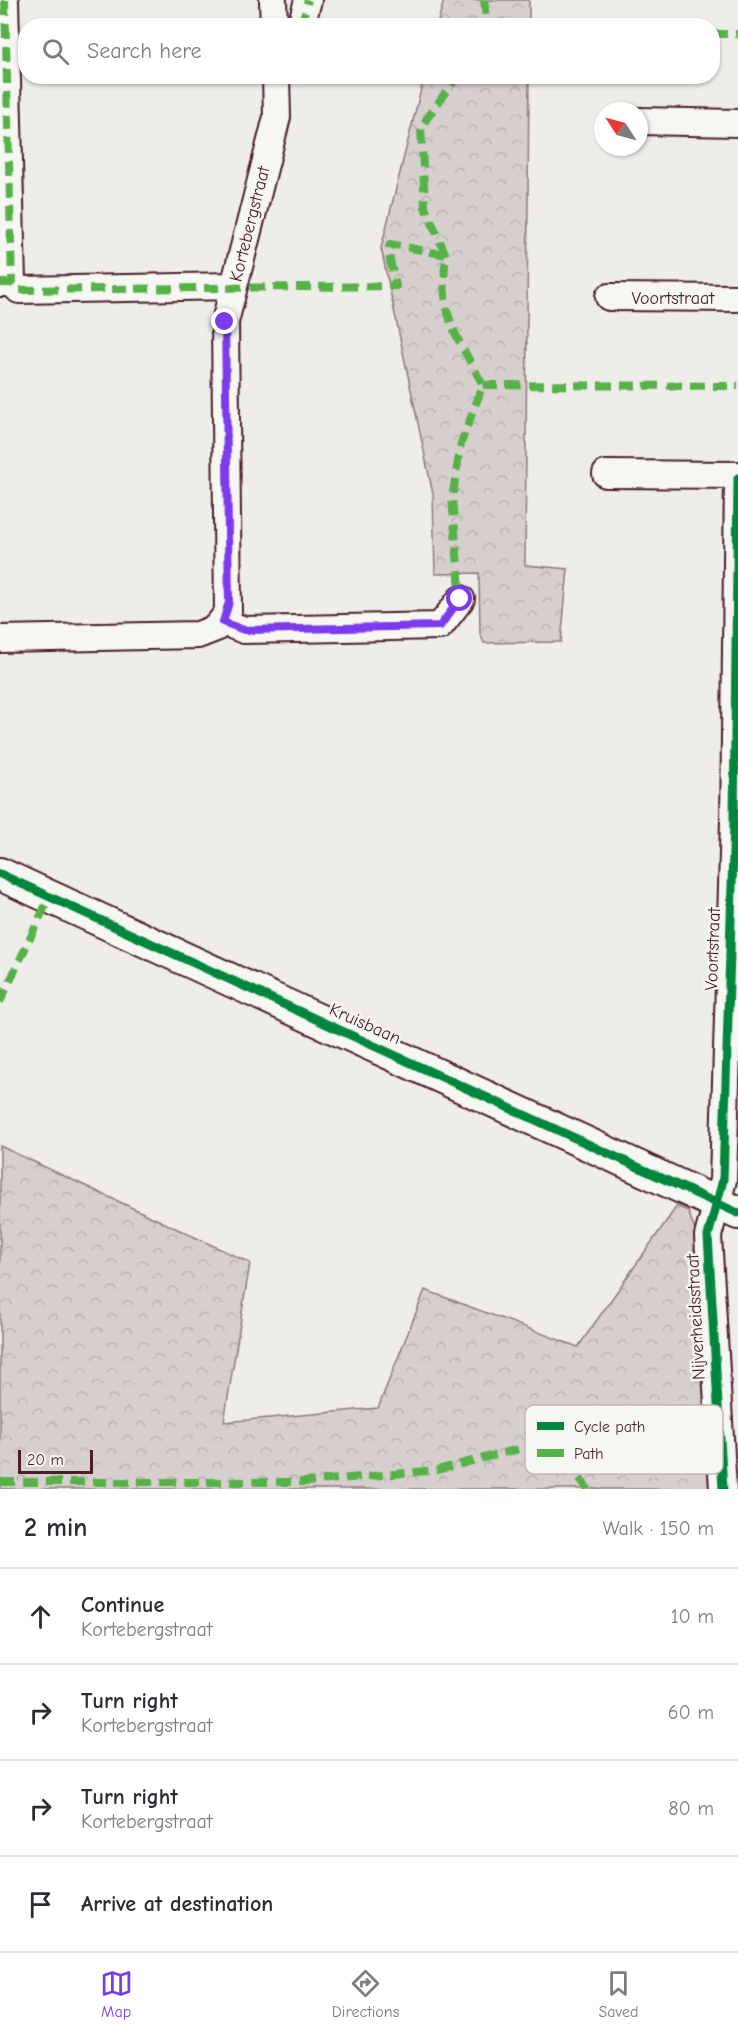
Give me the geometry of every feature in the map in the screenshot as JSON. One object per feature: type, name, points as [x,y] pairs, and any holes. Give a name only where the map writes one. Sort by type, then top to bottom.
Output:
[{"type":"street","points":[[5,0],[6,283],[19,290],[234,286]]},
{"type":"street","points":[[273,0],[274,18]]},
{"type":"street","points":[[303,18],[308,0]]},
{"type":"street","name":"Kortebergstraat","points":[[223,622],[229,602],[225,322],[277,117],[276,84]]},
{"type":"street","points":[[648,121],[738,123]]},
{"type":"street","name":"Voortstraat","points":[[609,297],[738,298]]},
{"type":"street","name":"Voortstraat","points":[[606,474],[738,477],[734,821],[723,1180],[727,1208]]},
{"type":"street","points":[[0,639],[198,635],[207,633],[223,622],[244,630],[440,626],[460,599]]},
{"type":"street","name":"Kruisbaan","points":[[0,874],[727,1208]]},
{"type":"street","name":"Nijverheidsstraat","points":[[718,1405],[708,1236],[727,1208]]},
{"type":"street","name":"Nijverheidsstraat","points":[[722,1474],[723,1489]]},
{"type":"green space","points":[[444,0],[529,0],[529,18],[439,18]]},
{"type":"green space","points":[[422,84],[529,84],[525,565],[568,569],[561,642],[484,643],[480,633],[479,573],[435,574],[433,494],[381,248]]},
{"type":"green space","points":[[0,1146],[250,1263],[224,1422],[378,1408],[425,1290],[578,1347],[677,1206],[688,1211],[698,1239],[706,1405],[525,1405],[525,1474],[709,1474],[710,1489],[0,1489]]},
{"type":"marked path","points":[[5,0],[12,283]]},
{"type":"marked path","points":[[303,18],[308,0]]},
{"type":"marked path","points":[[484,0],[486,18]]},
{"type":"marked path","points":[[720,34],[738,34]]},
{"type":"marked path","points":[[446,255],[425,207],[421,127],[451,84]]},
{"type":"marked path","points":[[0,283],[12,283],[19,290],[396,286],[388,251],[390,244],[446,255],[444,276],[447,310],[457,337],[483,385],[461,443],[452,499],[461,599]]},
{"type":"marked path","points":[[483,385],[738,386]]},
{"type":"marked path","points":[[0,1002],[50,896]]},
{"type":"marked path","points":[[0,1482],[306,1482],[437,1470],[525,1447]]},
{"type":"marked path","points":[[576,1474],[588,1489]]},
{"type":"cycle path","points":[[718,1405],[708,1236],[723,1180],[734,821],[738,478]]},
{"type":"cycle path","points":[[0,874],[738,1213]]},
{"type":"cycle path","points":[[722,1474],[723,1489]]},
{"type":"route","points":[[225,322],[229,602],[228,612],[223,622],[244,630],[440,626],[460,599]]}]
